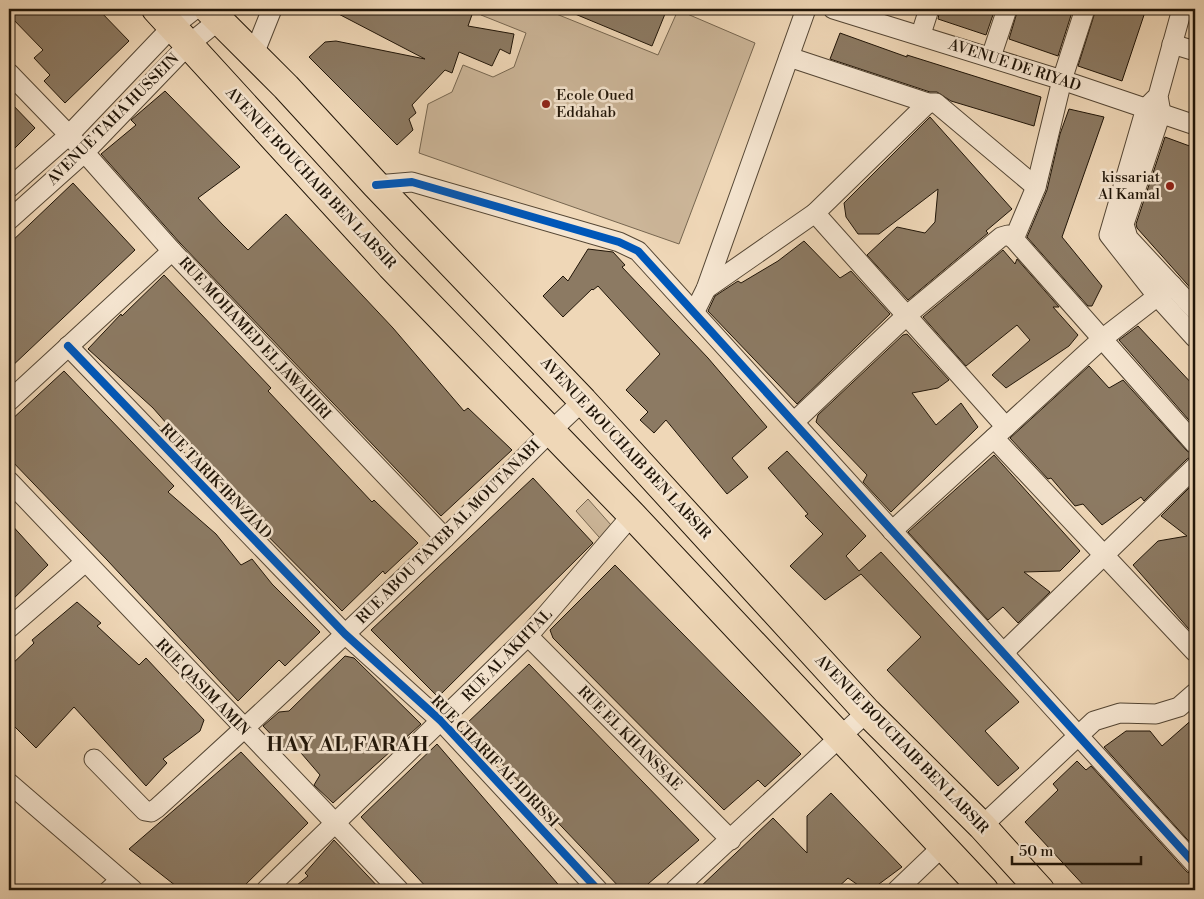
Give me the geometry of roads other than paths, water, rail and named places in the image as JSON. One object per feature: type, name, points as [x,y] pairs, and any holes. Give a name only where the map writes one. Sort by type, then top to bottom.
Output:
[{"type":"main road","name":"AVENUE BOUCHAIB BEN LABSIR","points":[[214,14],[583,402],[867,712],[982,826],[1040,890]]},
{"type":"main road","name":"AVENUE BOUCHAIB BEN LABSIR","points":[[172,27],[391,266],[632,515],[984,890]]},
{"type":"street","name":"AVENUE TAHA HUSSEIN","points":[[9,188],[69,135],[172,27],[194,9]]},
{"type":"street","points":[[254,54],[272,9]]},
{"type":"street","points":[[695,311],[706,289],[806,9]]},
{"type":"street","points":[[921,34],[930,9]]},
{"type":"street","points":[[991,57],[1007,9]]},
{"type":"street","points":[[1014,238],[1036,187],[1062,80],[1085,9]]},
{"type":"street","points":[[1182,9],[1155,106],[1110,235],[1164,290],[1195,338]]},
{"type":"street","name":"AVENUE DE RIYAD","points":[[842,10],[1062,80],[1155,106],[1195,125]]},
{"type":"street","name":"AVENUE TAHA HUSSEIN","points":[[9,220],[84,153],[172,27],[214,14]]},
{"type":"street","points":[[1172,44],[1195,52]]},
{"type":"street","points":[[789,57],[928,103],[932,102],[942,107],[1036,187]]},
{"type":"street","name":"RUE MOHAMED EL JAWAHIRI","points":[[9,73],[69,135],[172,251],[445,538]]},
{"type":"street","points":[[706,289],[815,212],[928,103]]},
{"type":"street","points":[[376,185],[412,182],[631,246],[638,251],[695,311],[1195,864]]},
{"type":"street","points":[[815,212],[906,316],[1000,432],[1105,556],[1195,652]]},
{"type":"street","points":[[794,422],[906,316],[1001,237],[1008,236],[1014,238],[1195,444]]},
{"type":"street","points":[[9,400],[172,251]]},
{"type":"street","points":[[1164,290],[1195,310]]},
{"type":"street","points":[[892,531],[1102,340],[1164,290]]},
{"type":"street","name":"RUE TARIK IBN ZIAD","points":[[68,346],[345,634]]},
{"type":"street","name":"RUE ABOU TAYEB AL MOUTANABI","points":[[94,759],[148,813],[156,808],[345,634],[445,538],[550,431],[583,402]]},
{"type":"street","points":[[1004,652],[1195,468]]},
{"type":"street","name":"RUE QASIM AMIN","points":[[9,481],[84,563],[399,890]]},
{"type":"street","name":"RUE AL AKHTAL","points":[[266,890],[528,636],[632,515]]},
{"type":"street","points":[[9,628],[84,563]]},
{"type":"street","name":"RUE CHARIF AL IDRISSI","points":[[345,634],[441,721],[598,890]]},
{"type":"street","name":"RUE EL KHANSSAE","points":[[528,636],[731,840]]},
{"type":"street","points":[[982,826],[1094,721],[1120,713],[1156,714],[1179,707],[1195,693]]},
{"type":"street","points":[[675,890],[867,712]]},
{"type":"street","points":[[9,783],[134,890]]},
{"type":"street","points":[[897,890],[943,846]]},
{"type":"lane","points":[[102,890],[117,876]]},
{"type":"place","name":"Ecole Oued Eddahab","points":[[546,104]]},
{"type":"place","name":"kissariat Al Kamal","points":[[1170,186]]},
{"type":"district","name":"HAY AL FARAH","points":[[348,744]]}]
